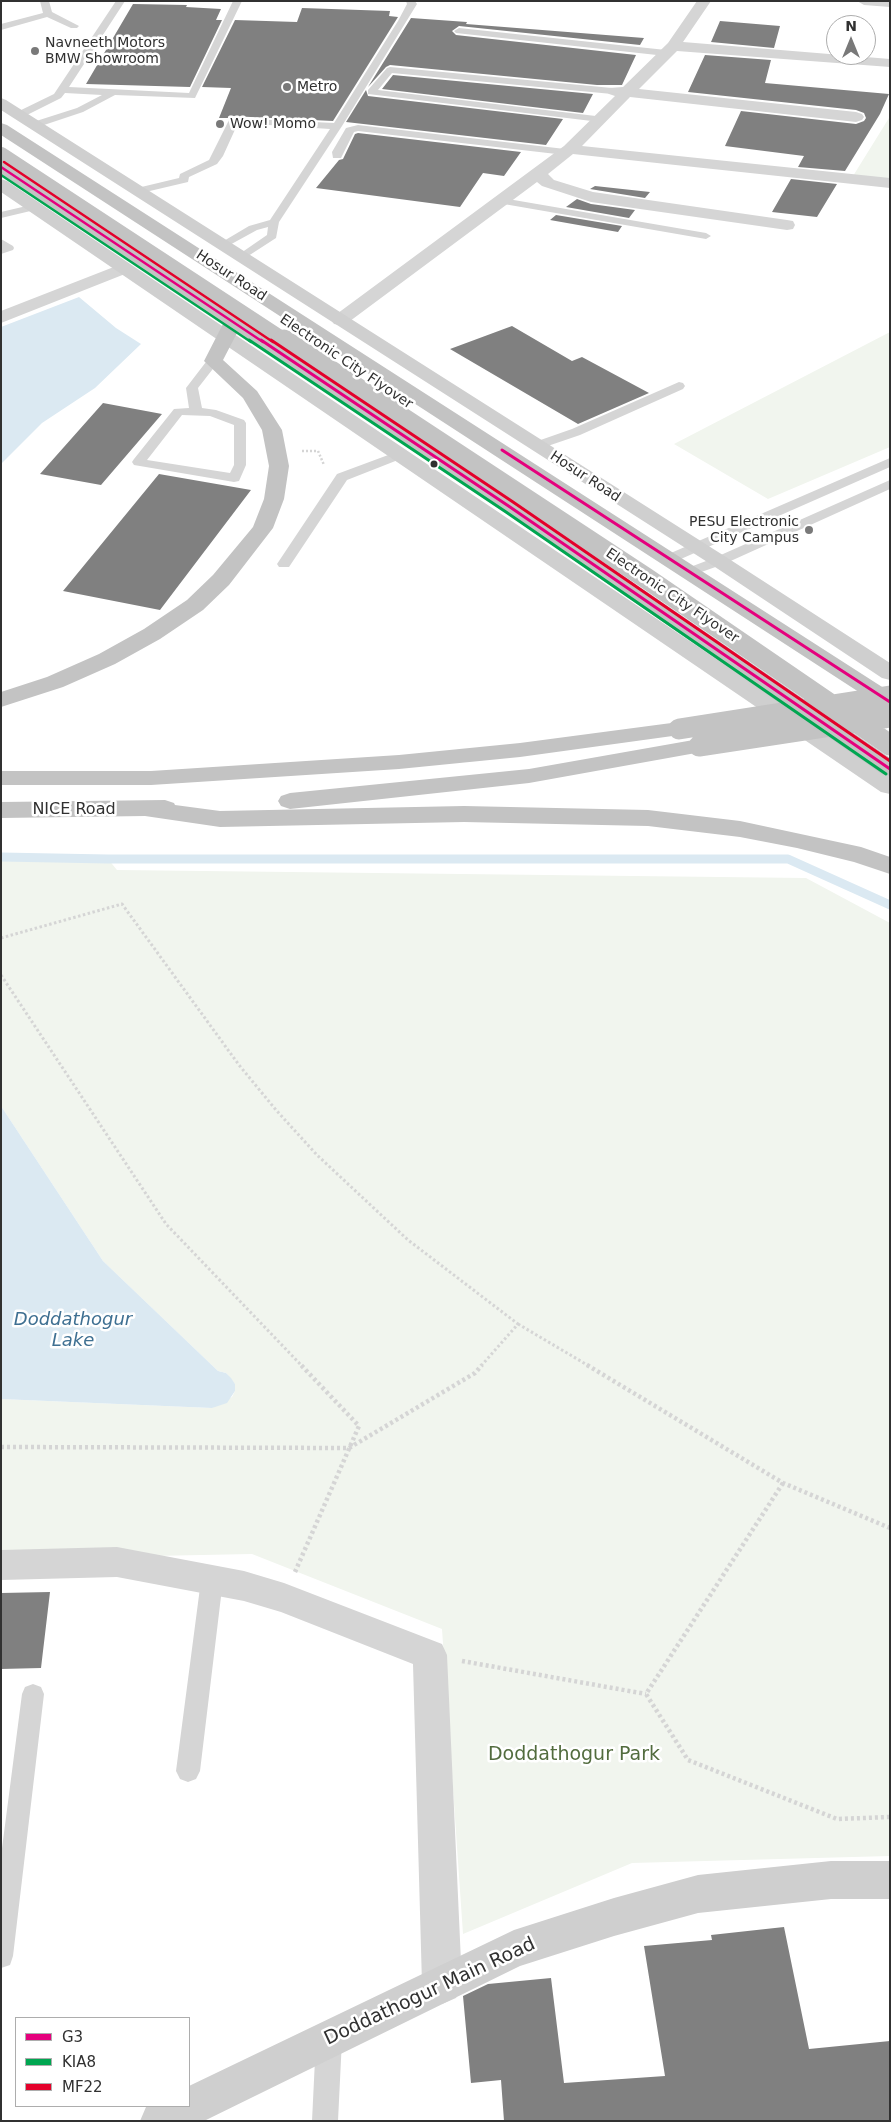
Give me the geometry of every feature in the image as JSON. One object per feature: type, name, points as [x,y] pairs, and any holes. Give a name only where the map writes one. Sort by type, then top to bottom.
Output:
[{"type":"highway","name":"Hosur Road","points":[[1,128],[890,702]]},
{"type":"highway","name":"Electronic City Flyover","points":[[1,137],[272,313],[890,722]]},
{"type":"highway","name":"Electronic City Flyover","points":[[1,155],[638,573],[890,745]]},
{"type":"highway","points":[[1,168],[229,330],[502,502],[890,769]]},
{"type":"highway","points":[[1,700],[55,682],[107,659],[152,634],[194,605],[221,580],[263,528],[274,499],[278,466],[272,430],[250,395],[213,361],[229,330]]},
{"type":"highway","points":[[1,778],[151,778],[398,762],[520,750],[890,696]]},
{"type":"highway","points":[[148,809],[256,804],[510,778],[699,746],[890,717]]},
{"type":"highway","points":[[148,809],[220,819],[464,814],[648,818],[740,829],[797,840],[861,855],[890,866]]},
{"type":"highway","name":"NICE Road","points":[[1,810],[148,809]]},
{"type":"street","points":[[340,320],[568,150],[600,119],[619,92],[670,49],[704,1]]},
{"type":"street","points":[[864,1],[890,3]]},
{"type":"street","points":[[670,49],[890,63]]},
{"type":"street","points":[[619,92],[856,118]]},
{"type":"street","name":"Hosur Road","points":[[1,103],[29,115],[131,186],[222,245],[719,561],[890,673]]},
{"type":"street","points":[[568,150],[890,183]]},
{"type":"street","points":[[537,174],[548,183],[591,197],[787,225]]},
{"type":"street","points":[[1,184],[124,268],[229,330],[399,455],[890,787]]},
{"type":"street","points":[[1,318],[124,268]]},
{"type":"street","points":[[1,1566],[117,1562],[244,1586],[284,1598],[430,1655],[442,1984]]},
{"type":"street","name":"Doddathogur Main Road","points":[[190,2106],[514,1949],[614,1917],[698,1894],[831,1880],[890,1880]]},
{"type":"street","name":"Doddathogur Main Road","points":[[160,2121],[189,2107]]},
{"type":"lane","points":[[44,1],[48,14]]},
{"type":"lane","points":[[29,115],[58,96],[120,1]]},
{"type":"lane","points":[[62,90],[192,96],[238,1]]},
{"type":"lane","points":[[242,257],[272,236],[274,222],[403,21],[412,4],[410,1]]},
{"type":"lane","points":[[1,27],[48,14],[74,26]]},
{"type":"lane","points":[[459,31],[670,49]]},
{"type":"lane","points":[[600,119],[371,92],[390,70],[619,92]]},
{"type":"lane","points":[[29,115],[63,115],[80,110],[114,92]]},
{"type":"lane","points":[[131,186],[175,175],[184,176],[209,165],[216,159],[234,120],[337,126]]},
{"type":"lane","points":[[337,156],[337,152],[350,130],[358,128],[568,150]]},
{"type":"lane","points":[[131,186],[184,180],[184,176]]},
{"type":"lane","points":[[502,201],[706,236]]},
{"type":"lane","points":[[1,215],[35,207]]},
{"type":"lane","points":[[222,245],[253,228],[274,222]]},
{"type":"lane","points":[[1,242],[9,248],[1,251]]},
{"type":"lane","points":[[196,411],[192,388],[213,361]]},
{"type":"lane","points":[[536,446],[576,432],[679,386]]},
{"type":"lane","points":[[196,411],[212,413],[240,423],[240,465],[234,478],[138,462],[178,412],[196,411]]},
{"type":"lane","points":[[284,564],[342,477],[399,455]]},
{"type":"lane","points":[[669,559],[890,462]]},
{"type":"lane","points":[[690,572],[719,561],[890,484]]},
{"type":"lane","points":[[188,1771],[212,1580]]},
{"type":"lane","points":[[1,1956],[33,1694]]},
{"type":"lane","points":[[325,2121],[329,2039]]},
{"type":"path","points":[[299,452],[318,451],[327,470],[342,477]]},
{"type":"path","points":[[1,938],[122,904],[239,1065],[276,1110],[317,1155],[408,1240],[518,1324],[783,1482],[890,1528]]},
{"type":"path","points":[[1,975],[166,1224],[359,1426],[284,1598]]},
{"type":"path","points":[[1,1447],[348,1448],[475,1373],[518,1324]]},
{"type":"path","points":[[646,1694],[783,1482]]},
{"type":"path","points":[[430,1655],[646,1694],[688,1760],[837,1819],[890,1817]]},
{"type":"green space","points":[[890,116],[890,179],[853,176],[889,118]]},
{"type":"green space","points":[[890,332],[890,447],[768,499],[674,444]]},
{"type":"green space","name":"Doddathogur Park","points":[[1,854],[108,859],[117,870],[806,878],[890,923],[890,1856],[632,1863],[463,1934],[442,1629],[252,1554],[1,1559],[1,1399],[212,1408],[232,1397],[235,1391],[235,1384],[226,1373],[218,1371],[103,1261],[1,1106]]},
{"type":"water","points":[[79,297],[116,328],[141,344],[95,388],[42,423],[1,464],[1,327]]},
{"type":"water","name":"Doddathogur Lake","points":[[1,1106],[103,1261],[218,1371],[226,1373],[231,1378],[235,1384],[235,1391],[227,1403],[212,1408],[1,1399]]},
{"type":"building","points":[[133,4],[187,5],[186,7],[221,9],[216,20],[222,20],[190,87],[86,84]]},
{"type":"building","name":"Metro","points":[[302,8],[390,11],[389,16],[398,17],[333,121],[230,116],[228,118],[219,118],[231,88],[202,87],[235,20],[297,22]]},
{"type":"building","points":[[411,18],[644,38],[640,45],[459,26],[452,31],[456,35],[636,55],[622,85],[597,85],[390,65],[368,87]]},
{"type":"building","points":[[720,21],[780,26],[774,48],[711,42]]},
{"type":"building","points":[[705,55],[771,60],[765,83],[889,94],[880,114],[845,171],[798,167],[804,156],[725,146],[741,111],[856,124],[864,121],[866,118],[864,113],[856,110],[688,92]]},
{"type":"building","points":[[393,75],[593,94],[583,113],[382,89]]},
{"type":"building","points":[[366,90],[368,96],[563,119],[546,145],[346,122]]},
{"type":"building","points":[[355,134],[521,152],[504,176],[483,173],[460,207],[316,188],[339,160],[343,159]]},
{"type":"building","points":[[791,179],[837,184],[817,217],[772,212]]},
{"type":"building","points":[[595,186],[650,192],[645,198],[590,189]]},
{"type":"building","points":[[577,199],[591,204],[635,210],[629,218],[566,207]]},
{"type":"building","points":[[556,215],[622,226],[618,232],[550,220]]},
{"type":"building","points":[[512,326],[572,361],[582,357],[649,393],[578,424],[450,349]]},
{"type":"building","points":[[103,403],[162,414],[101,485],[40,474]]},
{"type":"building","points":[[159,474],[251,490],[160,610],[63,591]]},
{"type":"building","points":[[50,1592],[41,1668],[1,1669],[1,1593]]},
{"type":"building","points":[[784,1927],[809,2049],[890,2041],[890,2121],[504,2121],[501,2080],[471,2083],[463,1996],[488,1984],[551,1978],[564,2083],[665,2076],[644,1946],[712,1940],[711,1935]]},
{"type":"waterway","points":[[1,857],[108,859],[788,859],[890,905]]},
{"type":"transit line","name":"MF22","points":[[4,162],[513,502],[890,761]]},
{"type":"transit line","name":"G3","points":[[1,167],[510,507],[890,769]]},
{"type":"transit line","name":"KIA8","points":[[1,175],[506,512],[886,774]]},
{"type":"transit line","name":"G3","points":[[502,450],[890,702]]},
{"type":"place","name":"Navneeth Motors BMW Showroom","points":[[35,51]]},
{"type":"place","name":"Metro","points":[[287,87]]},
{"type":"place","name":"Wow! Momo","points":[[220,124]]},
{"type":"place","name":"PESU Electronic City Campus","points":[[809,530]]}]
